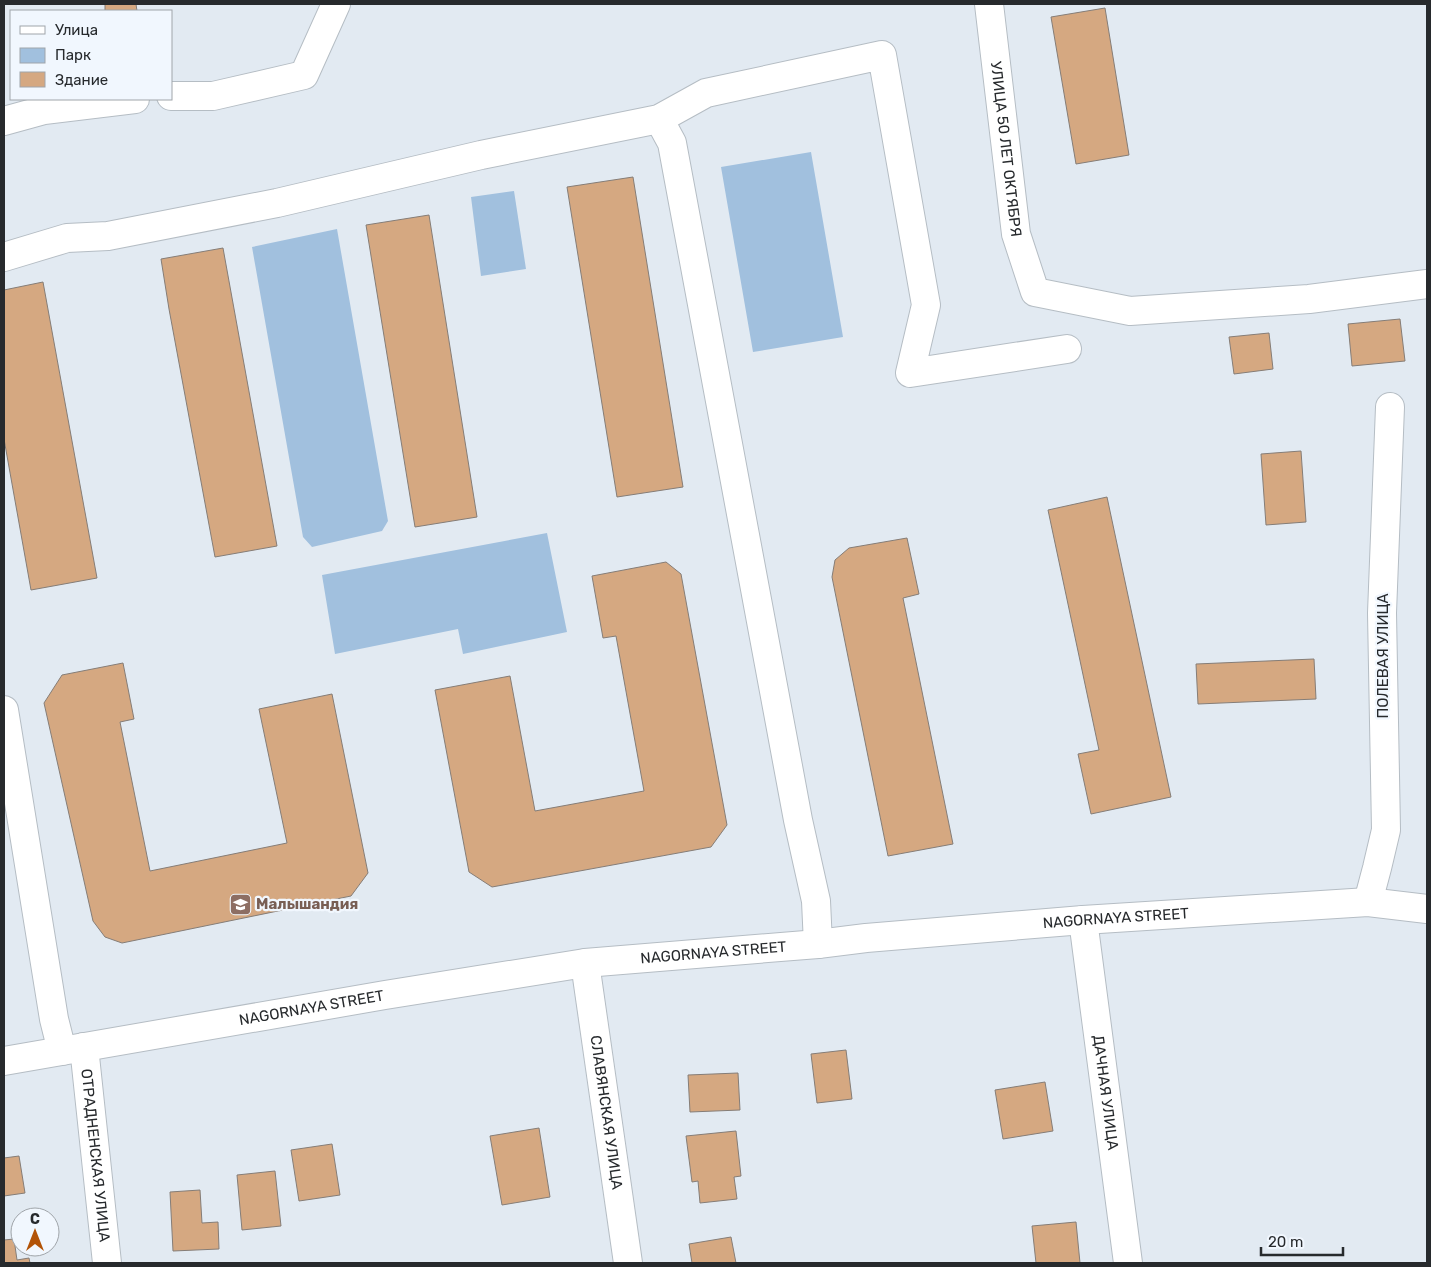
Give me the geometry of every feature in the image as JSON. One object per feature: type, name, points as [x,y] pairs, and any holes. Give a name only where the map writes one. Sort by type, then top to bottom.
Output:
[{"type":"street","points":[[172,96],[213,96],[304,75],[336,4]]},
{"type":"street","name":"УЛИЦА 50 ЛЕТ ОКТЯБРЯ","points":[[989,4],[1016,234],[1035,292],[1130,311],[1309,299],[1427,284]]},
{"type":"street","points":[[4,257],[67,238],[108,236],[277,203],[481,155],[659,118],[706,93],[882,55],[926,305],[910,373],[1067,349]]},
{"type":"street","points":[[4,121],[44,110],[128,100]]},
{"type":"street","points":[[659,118],[672,143],[798,820],[816,901],[818,944]]},
{"type":"street","name":"ПОЛЕВАЯ УЛИЦА","points":[[1368,902],[1386,830],[1382,613],[1390,408]]},
{"type":"street","name":"ОТРАДНЕНСКАЯ УЛИЦА","points":[[4,710],[54,1019],[73,1049],[107,1263]]},
{"type":"street","name":"NAGORNAYA STREET","points":[[4,1061],[385,995],[585,963],[1083,920],[1368,902],[1427,909]]},
{"type":"street","name":"ДАЧНАЯ УЛИЦА","points":[[1083,920],[1128,1263]]},
{"type":"street","name":"СЛАВЯНСКАЯ УЛИЦА","points":[[585,963],[628,1263]]},
{"type":"green space","points":[[811,152],[843,337],[753,352],[721,167]]},
{"type":"green space","points":[[514,191],[526,269],[481,276],[471,197]]},
{"type":"green space","points":[[337,229],[388,521],[382,531],[312,547],[303,537],[252,247]]},
{"type":"green space","points":[[547,533],[567,632],[463,654],[458,629],[335,654],[322,575]]},
{"type":"building","points":[[105,4],[136,4],[137,10],[105,10]]},
{"type":"building","points":[[1105,8],[1129,155],[1076,164],[1051,17]]},
{"type":"building","points":[[633,177],[683,487],[617,497],[567,187]]},
{"type":"building","points":[[429,215],[477,517],[415,527],[366,225]]},
{"type":"building","points":[[223,248],[277,546],[215,557],[161,259]]},
{"type":"building","points":[[43,282],[97,578],[31,590],[4,439],[4,290]]},
{"type":"building","points":[[1400,319],[1405,361],[1352,366],[1348,324]]},
{"type":"building","points":[[1269,333],[1273,369],[1234,374],[1229,337]]},
{"type":"building","points":[[1301,451],[1306,522],[1266,525],[1261,454]]},
{"type":"building","points":[[1107,497],[1171,797],[1091,814],[1078,754],[1099,750],[1048,510]]},
{"type":"building","points":[[907,538],[919,594],[903,598],[953,844],[888,856],[832,577],[835,560],[849,548]]},
{"type":"building","points":[[666,562],[681,574],[727,825],[711,847],[492,887],[469,872],[435,690],[510,676],[535,811],[644,791],[616,636],[603,638],[592,576]]},
{"type":"building","points":[[1314,659],[1316,699],[1198,704],[1196,664]]},
{"type":"building","points":[[123,663],[134,719],[120,722],[150,871],[287,843],[259,709],[332,694],[368,873],[351,896],[122,943],[105,937],[93,921],[44,703],[62,675]]},
{"type":"building","points":[[846,1050],[852,1099],[817,1103],[811,1054]]},
{"type":"building","points":[[738,1073],[740,1110],[690,1112],[688,1075]]},
{"type":"building","points":[[1045,1082],[1053,1131],[1003,1139],[995,1090]]},
{"type":"building","points":[[539,1128],[550,1197],[502,1205],[490,1136]]},
{"type":"building","points":[[736,1131],[741,1176],[734,1177],[737,1199],[700,1203],[698,1181],[692,1182],[686,1136]]},
{"type":"building","points":[[332,1144],[340,1195],[299,1201],[291,1150]]},
{"type":"building","points":[[19,1156],[25,1193],[4,1196],[4,1158]]},
{"type":"building","points":[[275,1171],[281,1226],[242,1230],[237,1175]]},
{"type":"building","points":[[200,1190],[202,1223],[218,1222],[219,1249],[173,1251],[170,1192]]},
{"type":"building","points":[[1076,1222],[1080,1263],[1036,1263],[1032,1226]]},
{"type":"building","points":[[731,1237],[736,1263],[692,1263],[689,1244]]},
{"type":"building","points":[[10,1239],[10,1257],[17,1257],[17,1260],[29,1258],[30,1263],[4,1263],[4,1240]]},
{"type":"place","name":"Малышандия","points":[[240,904]]}]
